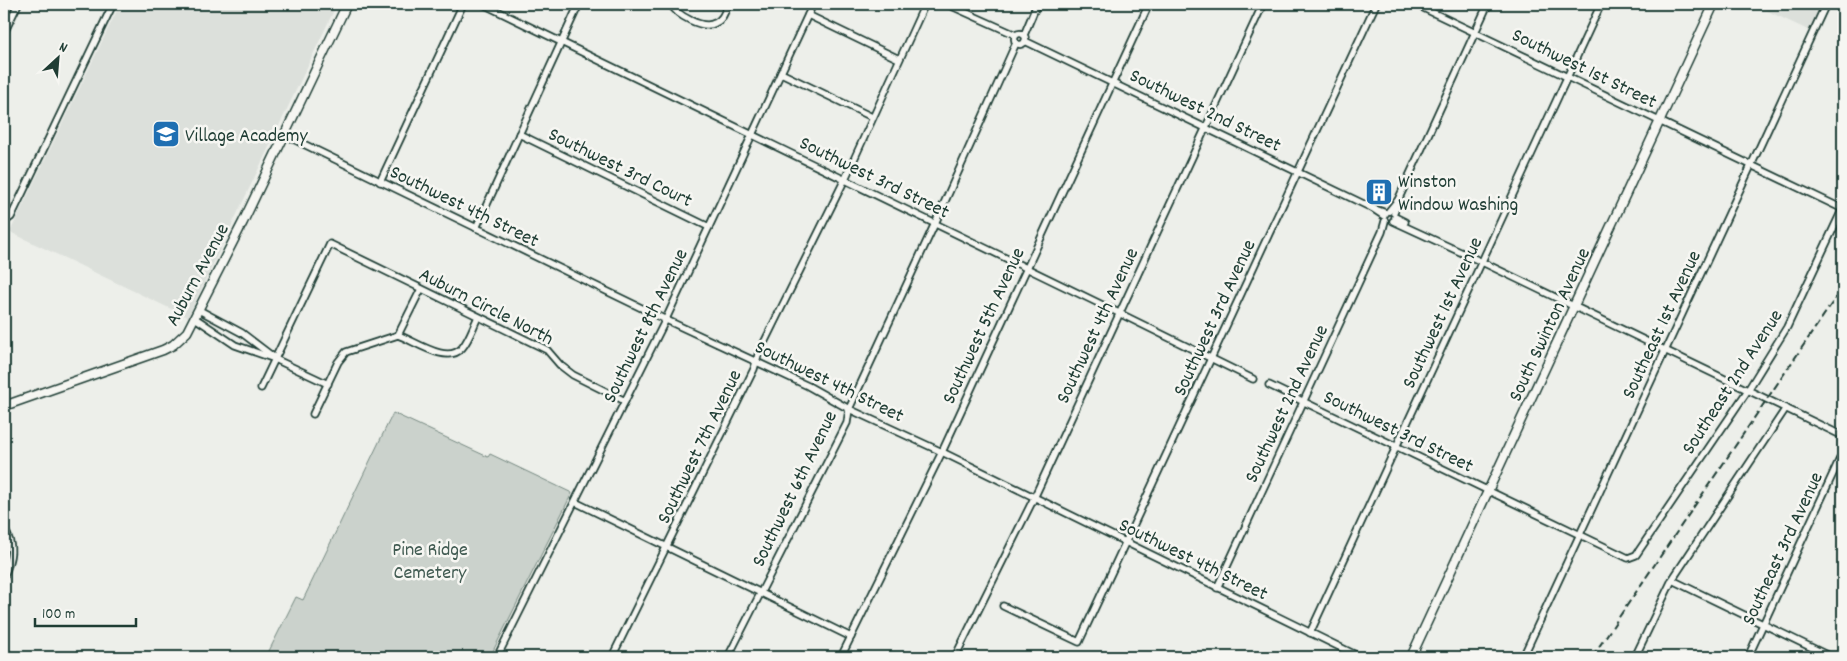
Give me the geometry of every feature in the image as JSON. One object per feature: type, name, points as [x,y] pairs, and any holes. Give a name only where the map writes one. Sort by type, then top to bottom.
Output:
[{"type":"street","points":[[4,33],[18,4]]},
{"type":"street","points":[[4,222],[11,217],[113,4]]},
{"type":"street","name":"Auburn Avenue","points":[[4,406],[163,350],[180,339],[192,325],[347,4]]},
{"type":"street","points":[[380,182],[463,4]]},
{"type":"street","name":"Southwest 3rd Street","points":[[483,4],[1120,313],[1253,380]]},
{"type":"street","points":[[476,228],[579,4]]},
{"type":"street","points":[[671,4],[679,13],[700,24],[709,25],[718,22],[722,18],[728,4]]},
{"type":"street","name":"Southwest 8th Avenue","points":[[497,657],[666,319],[813,4]]},
{"type":"street","name":"Southwest 7th Avenue","points":[[612,657],[667,548],[756,363],[758,355],[845,180],[925,4]]},
{"type":"street","name":"Southwest 2nd Street","points":[[947,4],[1113,82],[1389,217],[1405,222],[1409,228],[1843,436]]},
{"type":"street","name":"Southwest 6th Avenue","points":[[728,657],[847,423],[849,409],[1024,26],[1028,23],[1037,4]]},
{"type":"street","name":"Southwest 5th Avenue","points":[[841,657],[942,452],[1149,4]]},
{"type":"street","name":"Southwest 4th Avenue","points":[[955,657],[1034,498],[1204,127],[1263,4]]},
{"type":"street","name":"Southwest 3rd Avenue","points":[[1003,606],[1079,642],[1376,4]]},
{"type":"street","name":"Southwest 1st Street","points":[[1415,4],[1843,209]]},
{"type":"street","name":"Southwest 2nd Avenue","points":[[1218,588],[1488,4]]},
{"type":"street","name":"Southwest 1st Avenue","points":[[1310,633],[1601,4]]},
{"type":"street","name":"South Swinton Avenue","points":[[1411,657],[1714,4]]},
{"type":"street","name":"Southeast 1st Avenue","points":[[1523,657],[1826,4]]},
{"type":"street","points":[[808,15],[899,59]]},
{"type":"street","points":[[781,73],[872,117]]},
{"type":"street","name":"Southwest 3rd Court","points":[[519,134],[709,227]]},
{"type":"street","name":"Southwest 4th Street","points":[[285,135],[756,363],[808,386],[849,409],[942,452],[1360,657]]},
{"type":"street","name":"Southeast 2nd Avenue","points":[[1628,558],[1636,555],[1788,328],[1843,209]]},
{"type":"street","name":"Auburn Circle North","points":[[275,359],[330,244],[547,350],[560,365],[573,375],[625,401]]},
{"type":"street","points":[[398,335],[421,289]]},
{"type":"street","points":[[199,310],[242,333],[275,359]]},
{"type":"street","points":[[313,414],[338,362],[346,352],[398,335],[441,355],[451,355],[463,347],[478,317]]},
{"type":"street","points":[[195,318],[235,345],[275,359],[328,384]]},
{"type":"street","points":[[261,388],[275,359]]},
{"type":"street","name":"Southwest 3rd Street","points":[[1269,385],[1628,558]]},
{"type":"street","points":[[1636,657],[1672,580],[1786,408]]},
{"type":"street","name":"Southeast 3rd Avenue","points":[[1748,657],[1843,452]]},
{"type":"street","points":[[575,502],[851,637]]},
{"type":"street","points":[[4,529],[10,540],[12,552],[4,576]]},
{"type":"street","points":[[1672,580],[1831,657]]},
{"type":"street","points":[[4,652],[14,657]]},
{"type":"shaded area","name":"Village Academy","points":[[120,4],[337,4],[188,317],[10,232]]},
{"type":"shaded area","points":[[1753,4],[1823,4],[1810,31]]},
{"type":"green space","name":"Pine Ridge Cemetery","points":[[393,413],[488,457],[490,454],[572,493],[490,657],[266,657],[296,597],[303,600]]},
{"type":"railway","points":[[1592,657],[1843,287]]},
{"type":"place","name":"Village Academy","points":[[166,134]]},
{"type":"place","name":"Winston Window Washing","points":[[1379,192]]}]
